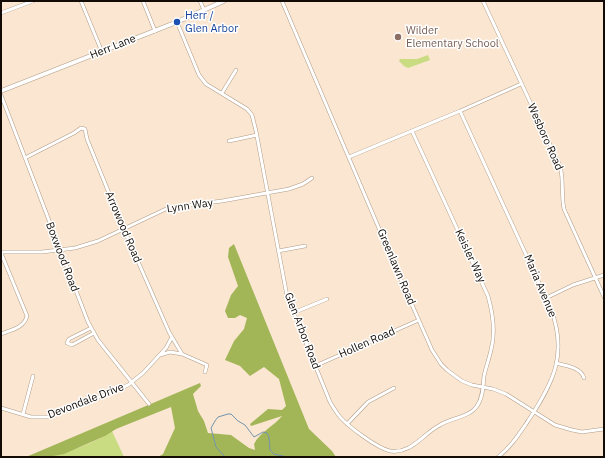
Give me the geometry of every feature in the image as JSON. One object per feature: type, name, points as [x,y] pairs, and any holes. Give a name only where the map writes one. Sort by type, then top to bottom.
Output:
[{"type":"main road","name":"Herr Lane","points":[[1,91],[178,22],[224,1]]},
{"type":"street","points":[[1,14],[33,1]]},
{"type":"street","points":[[81,1],[102,52]]},
{"type":"street","points":[[143,1],[155,31]]},
{"type":"street","points":[[200,1],[204,10]]},
{"type":"street","name":"Greenlawn Road","points":[[282,1],[436,357],[444,367],[462,381],[506,394],[555,425],[572,430],[592,431],[604,429]]},
{"type":"street","name":"Wesboro Road","points":[[483,1],[560,166],[562,179],[562,202],[564,210],[604,297]]},
{"type":"street","name":"Glen Arbor Road","points":[[178,22],[201,78],[206,84],[249,110],[254,120],[287,296],[330,402],[340,417],[346,424],[383,448],[393,451],[403,450],[412,446],[442,424],[471,412],[479,403],[483,388]]},
{"type":"street","points":[[222,94],[236,70]]},
{"type":"street","points":[[349,157],[521,84]]},
{"type":"street","name":"Boxwood Road","points":[[1,95],[91,328],[149,404]]},
{"type":"street","name":"Maria Avenue","points":[[460,111],[546,298],[556,326],[558,349],[551,384],[512,444],[498,457]]},
{"type":"street","name":"Arrowood Road","points":[[25,158],[81,128],[85,129],[87,139],[123,229],[172,336],[182,354]]},
{"type":"street","name":"Keisler Way","points":[[412,131],[484,287],[491,307],[494,318],[493,342],[483,388]]},
{"type":"street","points":[[229,141],[257,135]]},
{"type":"street","name":"Lynn Way","points":[[1,253],[60,251],[87,245],[168,208],[268,193],[296,187],[312,178]]},
{"type":"street","points":[[278,251],[306,246]]},
{"type":"street","points":[[1,253],[26,314],[26,320],[20,327],[1,334]]},
{"type":"street","points":[[546,298],[573,285],[604,275]]},
{"type":"street","points":[[293,313],[327,299]]},
{"type":"street","name":"Hollen Road","points":[[315,366],[419,320]]},
{"type":"street","points":[[91,328],[69,340],[67,343],[72,345],[94,333]]},
{"type":"street","name":"Devondale Drive","points":[[1,408],[40,418],[55,415],[114,391],[132,383],[143,374],[170,342],[172,336]]},
{"type":"street","points":[[160,355],[170,352],[182,354],[206,364],[207,366],[205,372]]},
{"type":"street","points":[[556,363],[578,370],[584,378]]},
{"type":"street","points":[[23,414],[33,376]]},
{"type":"street","points":[[346,424],[368,402],[394,388]]},
{"type":"green space","points":[[428,55],[430,60],[408,68],[399,61],[400,59],[417,59]]},
{"type":"green space","points":[[234,244],[309,429],[332,451],[336,457],[158,457],[163,454],[175,428],[171,407],[116,429],[105,436],[64,454],[48,457],[26,457],[200,383],[201,386],[193,394],[198,411],[204,421],[208,433],[231,435],[249,448],[255,450],[254,444],[257,440],[282,416],[251,426],[250,424],[268,409],[282,410],[286,406],[279,379],[264,367],[250,376],[240,366],[225,360],[234,341],[244,329],[247,318],[240,315],[235,318],[228,318],[225,311],[231,295],[238,286],[228,257],[229,248]]},
{"type":"green space","points":[[112,431],[124,457],[48,457],[82,447]]},
{"type":"waterway","points":[[225,457],[216,447],[211,428],[218,417],[228,414],[231,414],[245,425],[254,437],[263,432],[267,433],[269,437],[270,450],[274,454],[287,457]]},
{"type":"place","name":"Herr / Glen Arbor","points":[[177,22]]},
{"type":"place","name":"Wilder Elementary School","points":[[398,37]]}]
